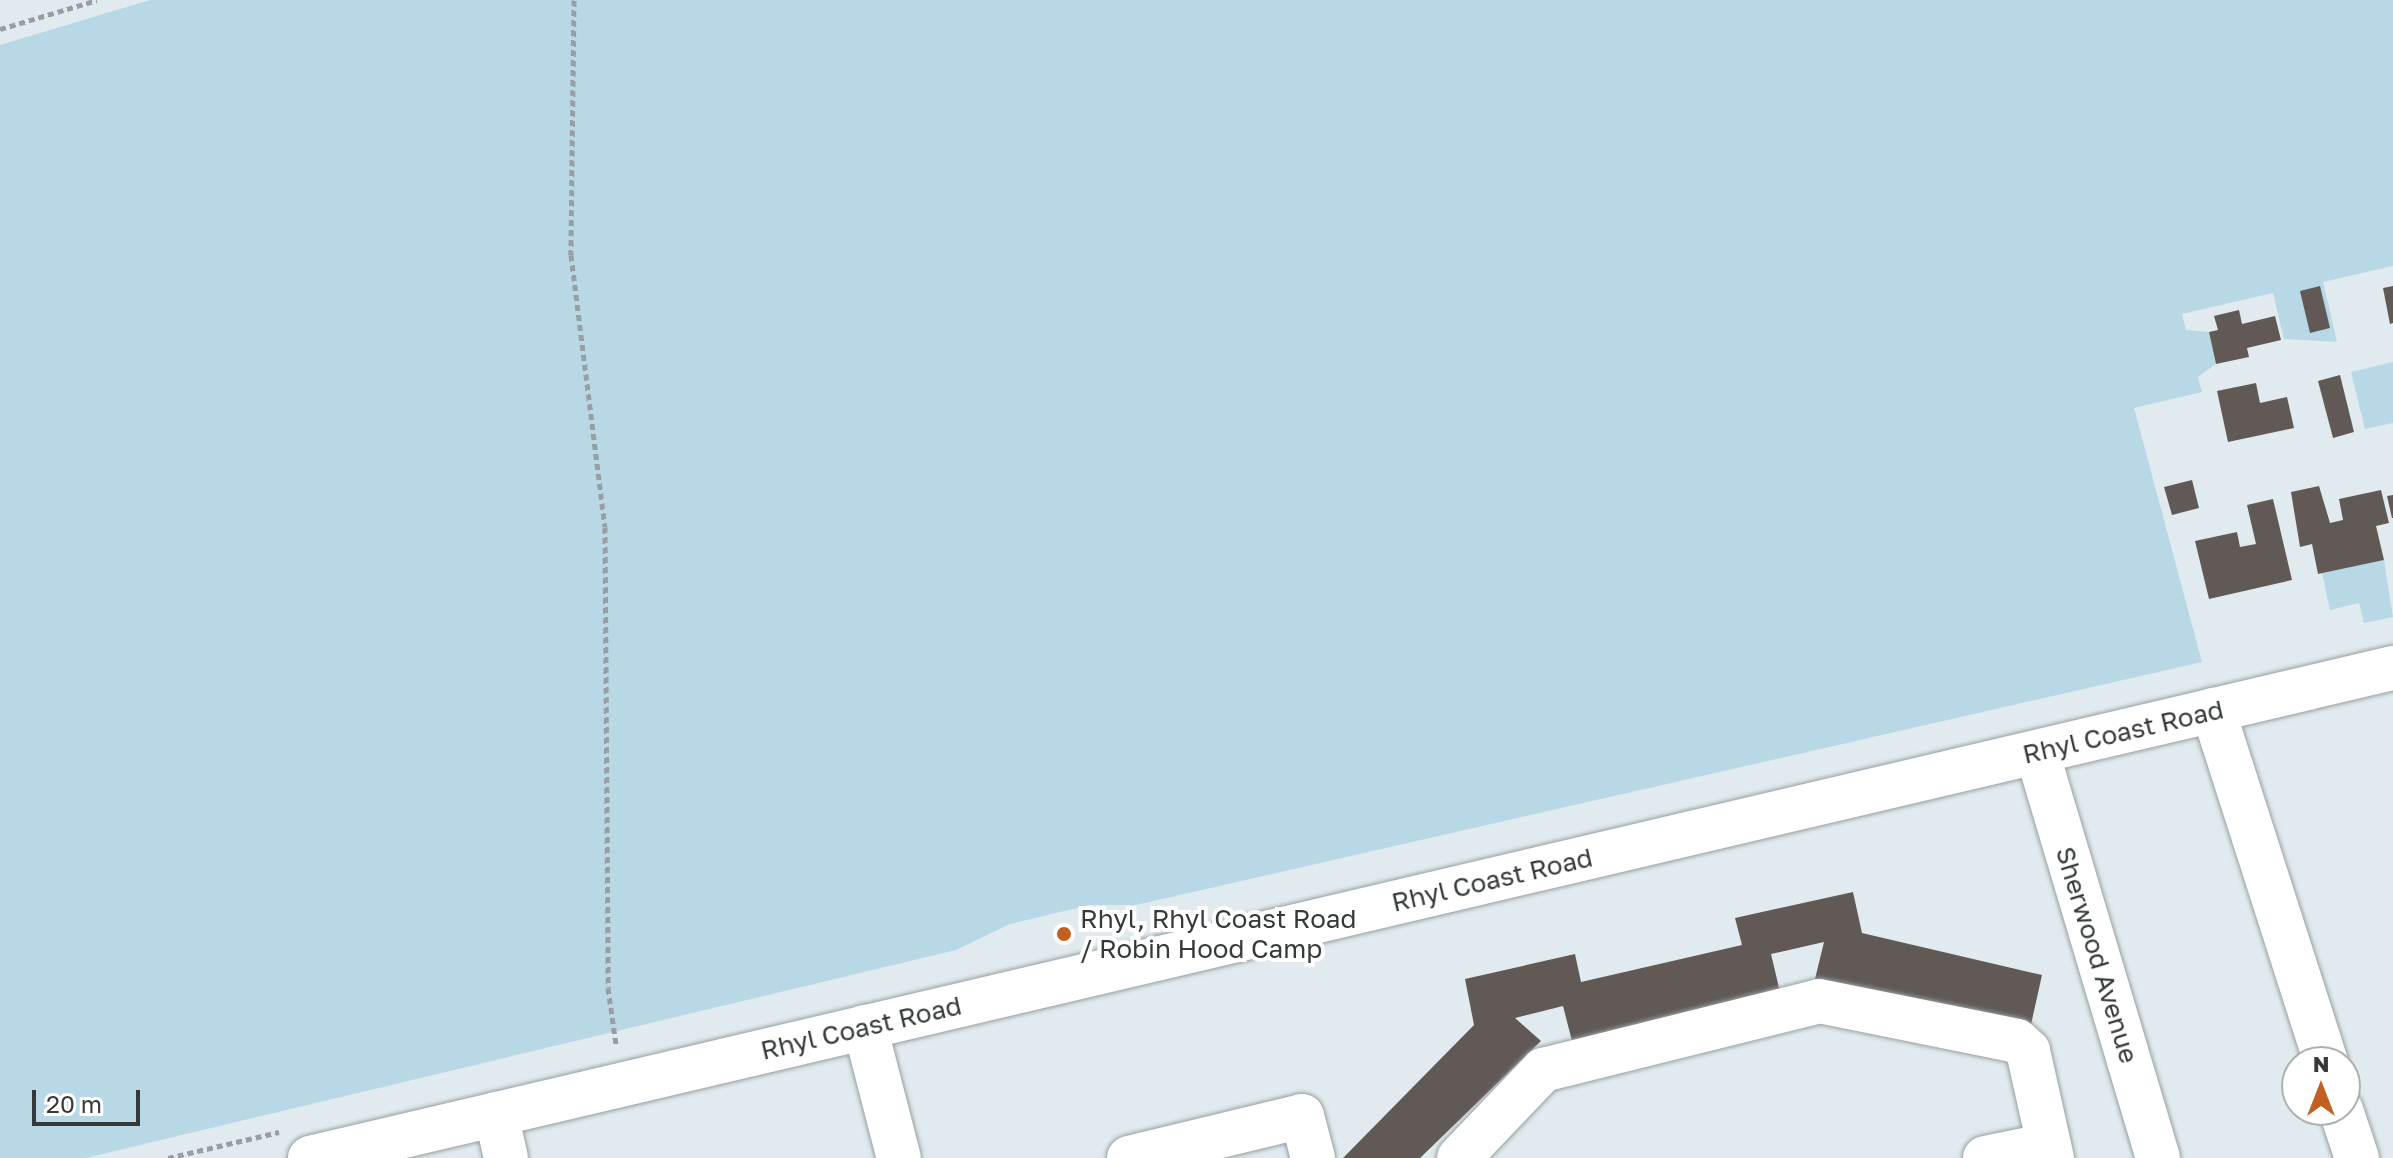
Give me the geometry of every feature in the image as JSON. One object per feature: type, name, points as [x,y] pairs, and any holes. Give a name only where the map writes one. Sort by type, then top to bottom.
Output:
[{"type":"main road","name":"Rhyl Coast Road","points":[[310,1158],[2393,668]]},
{"type":"main road","points":[[2213,710],[2321,1046]]},
{"type":"main road","name":"Sherwood Avenue","points":[[2037,752],[2158,1158]]},
{"type":"main road","points":[[1459,1158],[1543,1070],[1819,1001],[2017,1041],[2028,1051],[2050,1151],[1985,1158]]},
{"type":"main road","points":[[865,1027],[899,1158]]},
{"type":"main road","points":[[496,1114],[506,1158]]},
{"type":"main road","points":[[1129,1158],[1302,1116],[1313,1158]]},
{"type":"main road","points":[[2346,1126],[2357,1158]]},
{"type":"path","points":[[0,29],[97,0]]},
{"type":"path","points":[[574,0],[571,255],[605,527],[608,988],[621,1085]]},
{"type":"shaded area","points":[[150,0],[2393,0],[2393,266],[2323,282],[2337,342],[2284,339],[2273,293],[2182,314],[2186,330],[2209,332],[2216,364],[2198,377],[2202,392],[2134,408],[2202,662],[1136,905],[1090,905],[1010,924],[956,950],[86,1158],[0,1158],[0,45]]},
{"type":"shaded area","points":[[2393,362],[2393,423],[2365,429],[2351,372]]},
{"type":"shaded area","points":[[2384,560],[2393,617],[2364,623],[2359,603],[2330,610],[2322,573]]},
{"type":"building","points":[[2320,286],[2330,328],[2310,333],[2300,291]]},
{"type":"building","points":[[2393,286],[2393,323],[2390,324],[2383,288]]},
{"type":"building","points":[[2239,310],[2242,324],[2275,316],[2281,340],[2247,348],[2249,357],[2216,364],[2209,332],[2218,330],[2214,316]]},
{"type":"building","points":[[2340,375],[2354,432],[2333,438],[2318,381]]},
{"type":"building","points":[[2256,383],[2260,403],[2287,397],[2294,428],[2228,442],[2217,391]]},
{"type":"building","points":[[2192,480],[2199,508],[2172,515],[2164,487]]},
{"type":"building","points":[[2319,486],[2330,523],[2343,520],[2339,499],[2381,490],[2389,523],[2376,526],[2384,560],[2318,574],[2312,544],[2300,547],[2291,492]]},
{"type":"building","points":[[2393,495],[2393,518],[2392,518],[2387,496]]},
{"type":"building","points":[[2273,499],[2292,580],[2209,599],[2195,541],[2237,532],[2240,547],[2256,544],[2247,505]]},
{"type":"building","points":[[1853,892],[1862,933],[2042,975],[2030,1029],[1815,979],[1824,942],[1771,954],[1780,992],[1572,1041],[1563,1006],[1515,1018],[1541,1041],[1420,1158],[1343,1158],[1474,1025],[1465,979],[1575,954],[1581,982],[1742,945],[1735,918]]},
{"type":"place","name":"Rhyl, Rhyl Coast Road / Robin Hood Camp","points":[[1064,934]]}]
